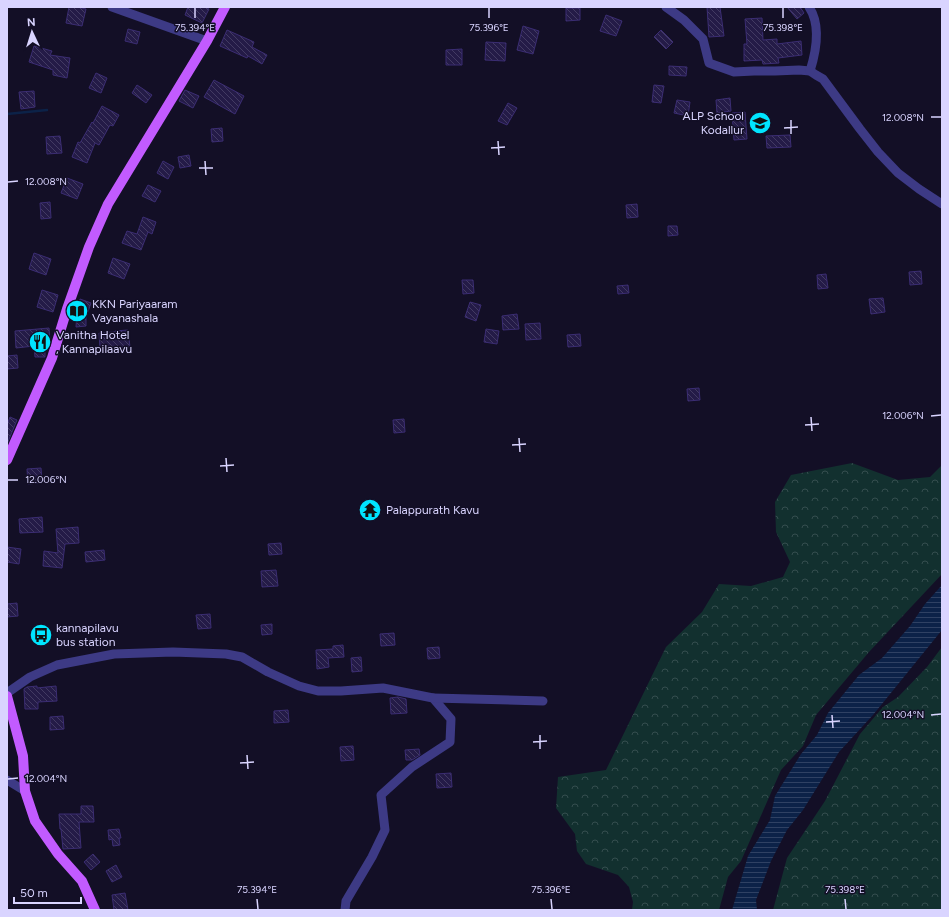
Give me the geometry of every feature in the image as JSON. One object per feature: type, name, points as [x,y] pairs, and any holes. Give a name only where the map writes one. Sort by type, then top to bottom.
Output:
[{"type":"main road","points":[[7,460],[10,448],[52,358],[66,309],[86,254],[108,204],[207,41],[225,7]]},
{"type":"main road","points":[[7,694],[22,756],[25,791],[35,821],[58,854],[82,881],[95,910]]},
{"type":"street","points":[[112,7],[207,41]]},
{"type":"street","points":[[666,7],[684,20],[703,39],[709,62],[734,72],[799,70],[810,71],[823,79],[878,152],[898,173],[942,204]]},
{"type":"street","points":[[809,7],[813,12],[817,38],[815,54],[810,71]]},
{"type":"street","points":[[7,694],[30,677],[57,665],[114,654],[173,652],[226,654],[242,657],[268,672],[299,686],[318,691],[383,688],[433,698],[543,701]]},
{"type":"street","points":[[345,910],[346,901],[372,857],[385,830],[380,795],[412,767],[450,742],[451,719],[433,698]]},
{"type":"street","points":[[7,780],[25,791]]},
{"type":"green space","points":[[852,463],[898,480],[930,477],[942,465],[942,574],[869,652],[816,715],[803,746],[781,770],[741,861],[728,877],[719,910],[632,910],[633,902],[629,887],[618,875],[586,864],[577,851],[575,834],[556,808],[558,777],[606,770],[666,647],[702,612],[719,584],[751,586],[783,577],[790,562],[776,532],[775,502],[791,475]]},
{"type":"green space","points":[[942,647],[942,910],[773,910],[787,858],[825,801],[860,734],[883,707],[898,697],[927,667]]},
{"type":"water","points":[[942,585],[942,630],[873,715],[839,752],[803,810],[787,830],[771,861],[756,900],[757,910],[732,910],[748,856],[770,820],[775,796],[801,754],[817,735],[828,713],[859,675],[882,658],[910,626],[925,604]]},
{"type":"building","points":[[69,7],[86,9],[82,26],[66,23]]},
{"type":"building","points":[[188,7],[205,7],[209,9],[202,23],[185,15]]},
{"type":"building","points":[[707,7],[720,7],[724,36],[709,37]]},
{"type":"building","points":[[787,7],[800,7],[804,13],[797,19]]},
{"type":"building","points":[[566,8],[580,8],[580,20],[566,21]]},
{"type":"building","points":[[606,15],[622,21],[616,36],[600,31]]},
{"type":"building","points":[[762,18],[763,40],[777,39],[777,44],[801,41],[802,55],[778,58],[779,63],[763,64],[762,60],[744,61],[744,44],[747,44],[745,19]]},
{"type":"building","points":[[523,26],[539,31],[533,54],[517,50]]},
{"type":"building","points":[[128,29],[140,32],[137,44],[125,41]]},
{"type":"building","points":[[227,30],[254,42],[252,47],[267,55],[262,64],[248,56],[247,58],[220,46]]},
{"type":"building","points":[[661,30],[673,42],[666,49],[654,37]]},
{"type":"building","points":[[486,42],[506,43],[505,61],[485,60]]},
{"type":"building","points":[[34,46],[52,51],[50,55],[70,58],[67,78],[53,75],[53,70],[29,62]]},
{"type":"building","points":[[462,49],[462,65],[446,65],[446,50]]},
{"type":"building","points":[[669,66],[687,67],[686,76],[669,75]]},
{"type":"building","points":[[96,73],[107,78],[101,93],[89,88]]},
{"type":"building","points":[[214,80],[244,96],[235,114],[204,97]]},
{"type":"building","points":[[137,85],[152,95],[146,103],[132,93]]},
{"type":"building","points":[[654,85],[664,86],[661,103],[652,102]]},
{"type":"building","points":[[185,90],[199,96],[193,108],[179,101]]},
{"type":"building","points":[[34,91],[35,107],[21,109],[19,92]]},
{"type":"building","points":[[730,98],[731,111],[717,113],[716,100]]},
{"type":"building","points":[[677,100],[690,102],[688,116],[674,113]]},
{"type":"building","points":[[508,103],[517,108],[507,125],[498,121]]},
{"type":"building","points":[[102,106],[119,115],[113,126],[110,125],[99,145],[95,143],[87,163],[72,157],[78,142],[80,143]]},
{"type":"building","points":[[745,112],[747,139],[734,140],[732,113]]},
{"type":"building","points":[[222,128],[223,141],[212,142],[211,129]]},
{"type":"building","points":[[790,135],[791,147],[767,148],[766,136]]},
{"type":"building","points":[[60,136],[62,153],[47,154],[46,137]]},
{"type":"building","points":[[189,155],[191,166],[180,168],[178,157]]},
{"type":"building","points":[[163,161],[174,167],[168,179],[157,173]]},
{"type":"building","points":[[67,178],[83,184],[77,199],[61,193]]},
{"type":"building","points":[[148,185],[161,191],[155,202],[142,196]]},
{"type":"building","points":[[50,202],[51,218],[41,219],[40,203]]},
{"type":"building","points":[[637,204],[638,217],[627,218],[626,205]]},
{"type":"building","points":[[143,217],[156,222],[152,234],[148,232],[141,250],[122,243],[127,231],[137,234]]},
{"type":"building","points":[[668,226],[677,226],[678,235],[668,236]]},
{"type":"building","points":[[34,253],[51,259],[46,275],[29,269]]},
{"type":"building","points":[[113,258],[130,264],[124,279],[108,273]]},
{"type":"building","points":[[921,271],[922,284],[910,285],[909,272]]},
{"type":"building","points":[[826,274],[828,288],[818,289],[817,275]]},
{"type":"building","points":[[462,280],[473,280],[474,293],[463,294]]},
{"type":"building","points":[[628,285],[629,293],[618,294],[617,286]]},
{"type":"building","points":[[42,290],[58,295],[53,312],[37,307]]},
{"type":"building","points":[[883,298],[885,312],[871,314],[869,299]]},
{"type":"building","points":[[80,299],[91,303],[86,317],[86,326],[76,327],[77,313],[75,312]]},
{"type":"building","points":[[470,302],[481,305],[476,321],[465,317]]},
{"type":"building","points":[[517,314],[519,329],[503,330],[502,316]]},
{"type":"building","points":[[540,323],[541,339],[526,340],[525,324]]},
{"type":"building","points":[[49,328],[50,342],[45,342],[45,357],[35,357],[34,346],[16,348],[15,331]]},
{"type":"building","points":[[486,329],[499,331],[497,344],[484,342]]},
{"type":"building","points":[[128,330],[130,347],[100,349],[99,333]]},
{"type":"building","points":[[580,334],[581,346],[568,347],[567,335]]},
{"type":"building","points":[[17,355],[18,368],[7,369],[7,356]]},
{"type":"building","points":[[699,388],[700,400],[688,401],[687,389]]},
{"type":"building","points":[[10,417],[17,420],[7,444],[7,425]]},
{"type":"building","points":[[404,419],[405,432],[394,433],[393,420]]},
{"type":"building","points":[[41,468],[42,481],[39,481],[39,483],[28,484],[27,469]]},
{"type":"building","points":[[42,517],[43,532],[20,533],[19,519]]},
{"type":"building","points":[[78,527],[79,543],[65,544],[62,568],[43,566],[44,551],[58,553],[56,529]]},
{"type":"building","points":[[281,543],[282,554],[269,555],[268,544]]},
{"type":"building","points":[[7,547],[21,549],[19,564],[7,562]]},
{"type":"building","points":[[104,550],[105,560],[86,562],[85,552]]},
{"type":"building","points":[[276,570],[278,586],[262,587],[261,571]]},
{"type":"building","points":[[17,603],[18,616],[7,617],[7,604]]},
{"type":"building","points":[[210,614],[211,628],[198,629],[196,615]]},
{"type":"building","points":[[272,624],[272,634],[262,635],[261,625]]},
{"type":"building","points":[[394,633],[395,645],[381,646],[380,634]]},
{"type":"building","points":[[343,645],[344,657],[328,658],[329,667],[317,669],[316,650],[333,649],[333,646]]},
{"type":"building","points":[[439,647],[440,658],[428,659],[427,648]]},
{"type":"building","points":[[361,657],[362,671],[352,672],[351,658]]},
{"type":"building","points":[[37,686],[37,688],[56,686],[57,701],[38,702],[38,709],[25,709],[24,689],[27,687]]},
{"type":"building","points":[[398,697],[406,699],[407,713],[391,714],[390,698]]},
{"type":"building","points":[[288,710],[289,722],[274,723],[274,711]]},
{"type":"building","points":[[63,716],[64,729],[50,730],[50,717]]},
{"type":"building","points":[[353,746],[354,760],[341,761],[340,747]]},
{"type":"building","points":[[419,749],[420,755],[412,760],[406,760],[405,750]]},
{"type":"building","points":[[451,773],[452,787],[437,788],[436,774]]},
{"type":"building","points":[[81,806],[93,806],[94,822],[79,822],[81,848],[63,849],[59,814],[81,814]]},
{"type":"building","points":[[119,829],[121,838],[119,838],[120,845],[113,846],[112,839],[109,840],[108,830]]},
{"type":"building","points":[[93,854],[100,862],[91,870],[84,862]]},
{"type":"building","points":[[116,865],[122,877],[112,882],[106,871]]},
{"type":"building","points":[[125,893],[128,910],[114,910],[112,895]]},
{"type":"waterway","points":[[7,114],[47,110]]},
{"type":"place","name":"ALP School Kodallur","points":[[760,123]]},
{"type":"place","name":"KKN Pariyaaram Vayanashala","points":[[77,311]]},
{"type":"place","name":"Vanitha Hotel , Kannapilaavu","points":[[40,342]]},
{"type":"place","name":"Palappurath Kavu","points":[[370,510]]},
{"type":"place","name":"kannapilavu bus station","points":[[41,635]]}]
